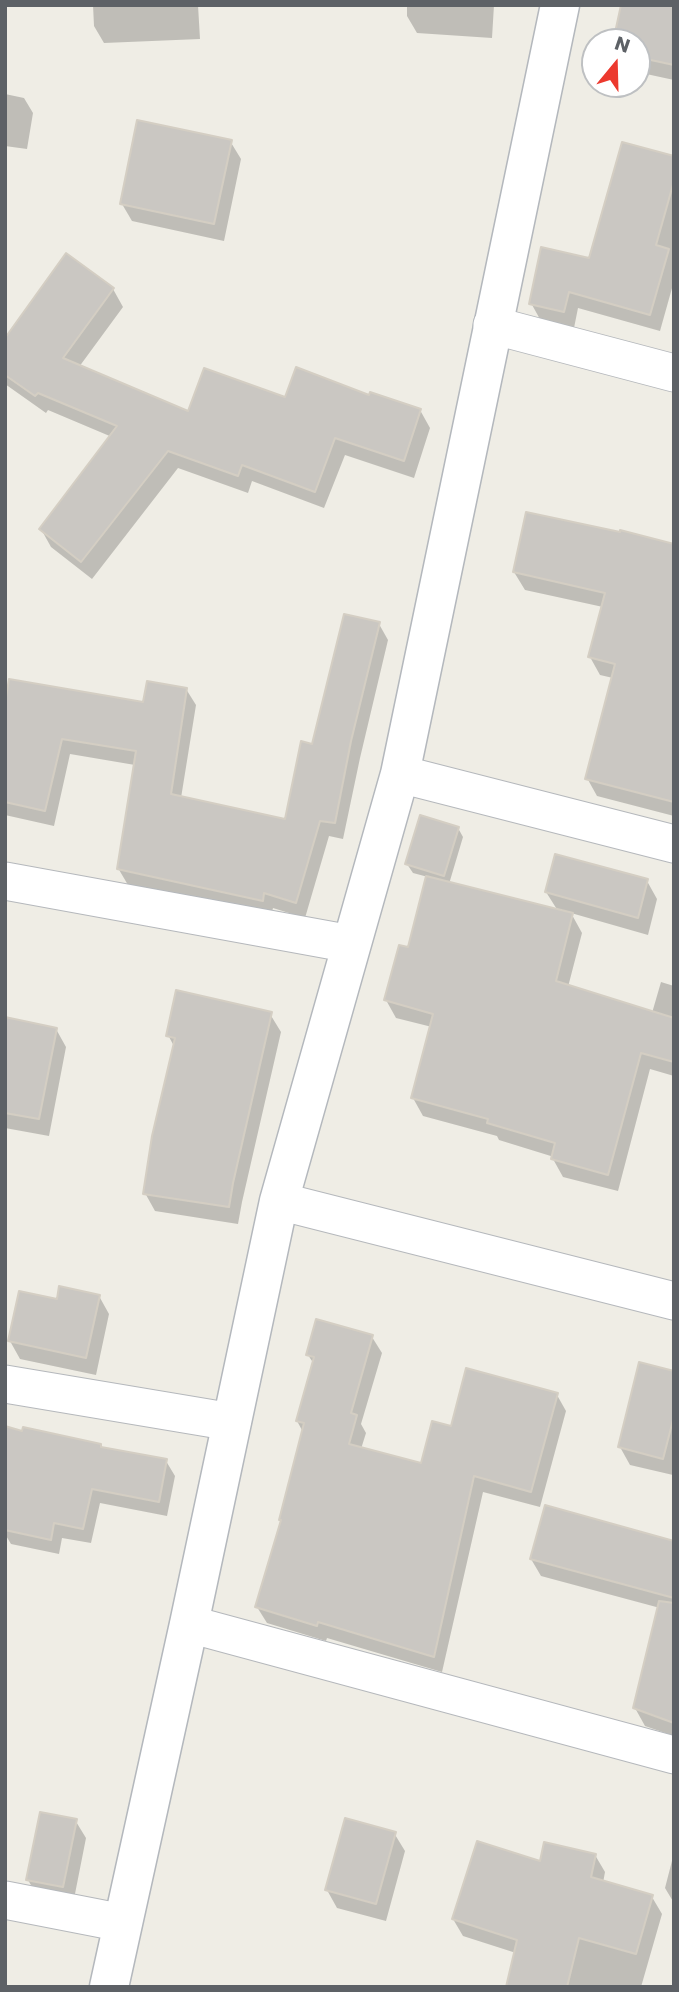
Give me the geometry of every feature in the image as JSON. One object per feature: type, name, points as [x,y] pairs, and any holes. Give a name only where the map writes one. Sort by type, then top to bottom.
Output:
[{"type":"street","points":[[109,1987],[279,1201],[400,774],[560,5]]},
{"type":"street","points":[[492,325],[674,373]]},
{"type":"street","points":[[400,774],[674,844]]},
{"type":"street","points":[[5,881],[351,944]]},
{"type":"street","points":[[279,1201],[674,1301]]},
{"type":"street","points":[[5,1384],[232,1422]]},
{"type":"street","points":[[189,1624],[674,1755]]},
{"type":"street","points":[[5,1900],[123,1923]]},
{"type":"building","points":[[621,5],[674,5],[674,65],[651,60],[651,28],[616,28]]},
{"type":"building","points":[[137,120],[232,140],[214,224],[120,204]]},
{"type":"building","points":[[622,142],[674,156],[674,181],[656,245],[669,249],[650,315],[569,292],[564,312],[529,304],[541,247],[589,258]]},
{"type":"building","points":[[66,253],[114,288],[63,358],[188,411],[204,368],[285,397],[296,367],[369,395],[370,392],[421,409],[404,461],[335,438],[315,492],[242,465],[238,476],[168,451],[81,562],[39,529],[117,426],[38,393],[35,396],[5,375],[5,338]]},
{"type":"building","points":[[526,512],[620,530],[674,544],[674,802],[585,779],[615,664],[588,657],[605,593],[513,572]]},
{"type":"building","points":[[344,614],[380,622],[351,741],[335,823],[320,821],[296,903],[264,893],[263,901],[117,869],[136,751],[62,739],[45,811],[5,802],[5,703],[9,679],[143,702],[147,681],[187,688],[171,794],[285,819],[301,741],[312,744]]},
{"type":"building","points":[[420,815],[459,827],[444,876],[405,864]]},
{"type":"building","points":[[555,854],[648,879],[638,918],[545,892]]},
{"type":"building","points":[[426,876],[573,913],[556,981],[674,1018],[674,1062],[641,1053],[608,1175],[551,1159],[555,1143],[487,1123],[488,1119],[411,1098],[433,1014],[384,1000],[399,945],[408,947]]},
{"type":"building","points":[[176,990],[272,1012],[229,1207],[143,1194],[152,1136],[175,1038],[166,1036]]},
{"type":"building","points":[[5,1017],[57,1028],[39,1119],[5,1113]]},
{"type":"building","points":[[59,1286],[100,1295],[86,1358],[8,1341],[19,1291],[57,1299]]},
{"type":"building","points":[[316,1319],[373,1335],[351,1413],[357,1415],[349,1444],[421,1463],[432,1421],[451,1426],[466,1368],[558,1393],[531,1492],[474,1476],[434,1657],[318,1622],[317,1626],[255,1607],[281,1520],[304,1423],[296,1421],[314,1357],[306,1355]]},
{"type":"building","points":[[639,1362],[674,1371],[674,1416],[663,1459],[618,1447]]},
{"type":"building","points":[[5,1426],[22,1431],[23,1427],[101,1444],[101,1447],[167,1459],[159,1502],[92,1489],[83,1529],[54,1523],[51,1540],[5,1530]]},
{"type":"building","points":[[545,1505],[674,1541],[674,1598],[530,1559]]},
{"type":"building","points":[[659,1601],[674,1603],[674,1723],[633,1708]]},
{"type":"building","points":[[40,1812],[77,1819],[63,1887],[26,1880]]},
{"type":"building","points":[[345,1818],[396,1832],[376,1904],[325,1890]]},
{"type":"building","points":[[477,1841],[540,1861],[544,1842],[596,1854],[591,1877],[653,1895],[636,1954],[579,1938],[567,1987],[506,1987],[517,1940],[452,1919]]}]
